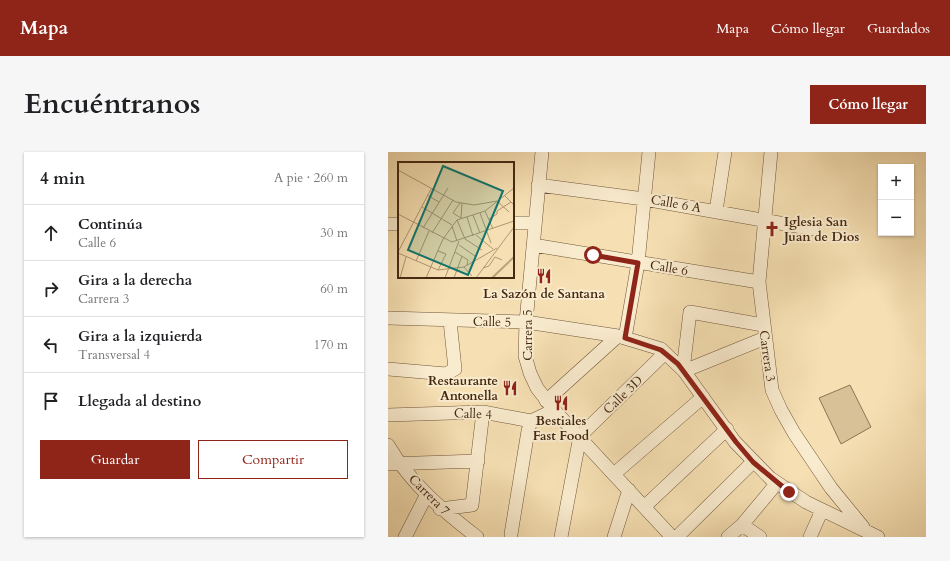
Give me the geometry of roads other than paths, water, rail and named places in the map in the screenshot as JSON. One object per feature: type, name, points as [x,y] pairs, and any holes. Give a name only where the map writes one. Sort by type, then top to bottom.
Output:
[{"type":"street","name":"Carrera 5","points":[[542,152],[526,322],[525,356],[530,373],[537,388],[550,406],[580,436],[672,537]]},
{"type":"street","points":[[511,534],[528,431],[531,421],[550,406],[622,337],[638,263],[649,152]]},
{"type":"street","points":[[716,211],[724,152]]},
{"type":"street","name":"Carrera 3","points":[[771,152],[759,282],[772,390],[781,410],[859,532]]},
{"type":"street","name":"Calle 6 A","points":[[538,185],[644,199],[813,229]]},
{"type":"street","points":[[514,223],[535,223]]},
{"type":"street","name":"Calle 6","points":[[533,245],[759,282]]},
{"type":"street","points":[[683,370],[690,312],[764,332]]},
{"type":"street","name":"Calle 5","points":[[388,318],[450,321],[526,322],[622,337],[661,350],[665,353]]},
{"type":"street","points":[[388,369],[446,374],[452,372],[454,369],[450,321]]},
{"type":"street","points":[[683,370],[764,332]]},
{"type":"street","points":[[665,353],[683,370],[726,429],[753,462],[777,483],[859,532],[878,537]]},
{"type":"street","name":"Calle 3D","points":[[580,436],[665,353]]},
{"type":"street","points":[[614,474],[703,397]]},
{"type":"street","points":[[440,509],[472,505],[483,412]]},
{"type":"street","name":"Calle 4","points":[[388,415],[483,412],[531,421]]},
{"type":"street","points":[[644,507],[726,429]]},
{"type":"street","points":[[561,537],[580,436]]},
{"type":"street","name":"Carrera 7","points":[[388,445],[393,464],[440,509],[478,537]]},
{"type":"street","points":[[393,464],[478,461]]},
{"type":"street","points":[[677,537],[753,462]]},
{"type":"street","points":[[728,537],[742,525],[777,483]]},
{"type":"street","points":[[614,537],[629,490]]},
{"type":"street","points":[[405,537],[426,496]]},
{"type":"street","points":[[810,537],[822,510]]},
{"type":"street","points":[[742,525],[760,537]]},
{"type":"place","name":"Iglesia San Juan de Dios","points":[[772,229]]},
{"type":"place","name":"La Sazón de Santana","points":[[544,276]]},
{"type":"place","name":"Restaurante Antonella","points":[[510,388]]},
{"type":"place","name":"Bestiales Fast Food","points":[[561,403]]}]
